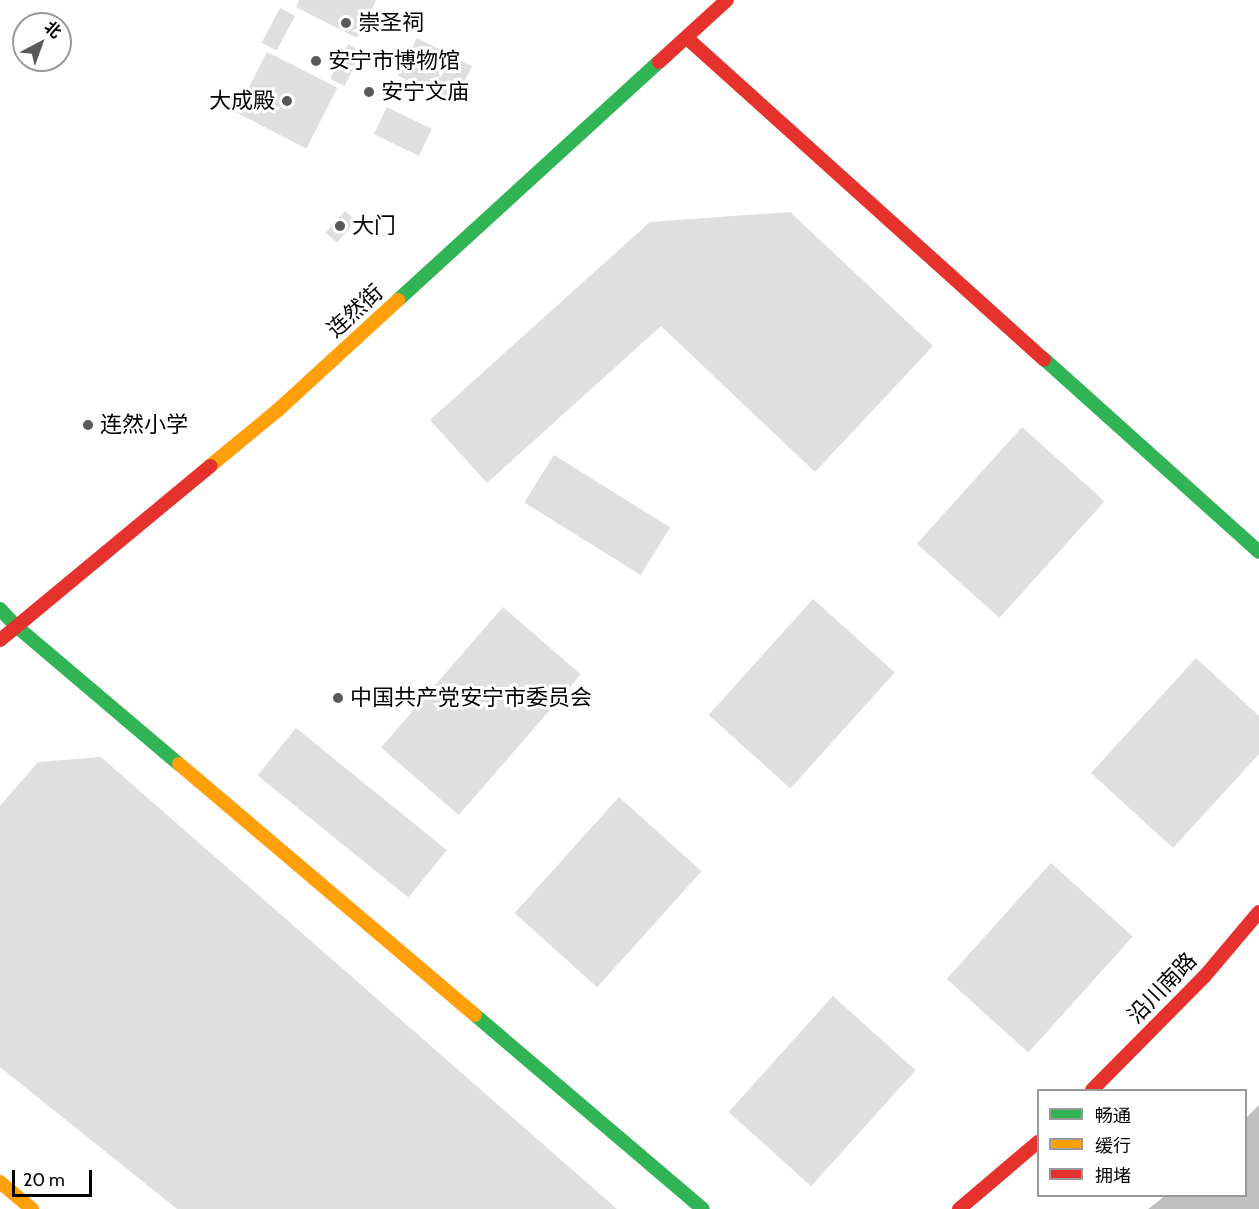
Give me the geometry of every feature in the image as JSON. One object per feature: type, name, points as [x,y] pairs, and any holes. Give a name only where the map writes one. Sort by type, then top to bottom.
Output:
[{"type":"street","name":"连然街","points":[[0,640],[278,410],[687,39],[727,0]]},
{"type":"street","points":[[687,39],[1259,552]]},
{"type":"street","points":[[0,609],[16,626],[703,1209]]},
{"type":"street","name":"沿川南路","points":[[1093,1089],[1204,977],[1259,912]]},
{"type":"street","points":[[959,1209],[1037,1143]]},
{"type":"street","points":[[0,1182],[32,1209]]},
{"type":"shaded area","points":[[1259,1105],[1259,1209],[1148,1209],[1164,1197],[1247,1197],[1247,1117]]},
{"type":"building","name":"崇圣祠","points":[[299,0],[376,1],[357,38],[296,7]]},
{"type":"building","points":[[280,8],[295,16],[277,50],[262,42]]},
{"type":"building","points":[[417,38],[472,66],[453,104],[398,75]]},
{"type":"building","points":[[348,44],[362,51],[345,86],[330,79]]},
{"type":"building","name":"大成殿","points":[[267,52],[337,88],[307,148],[236,113]]},
{"type":"building","points":[[387,107],[432,129],[419,156],[374,134]]},
{"type":"building","name":"大门","points":[[345,211],[356,221],[337,243],[326,233]]},
{"type":"building","points":[[790,212],[933,346],[815,472],[661,326],[487,483],[430,420],[650,222]]},
{"type":"building","points":[[1022,427],[1104,501],[999,618],[917,544]]},
{"type":"building","points":[[554,455],[670,528],[641,575],[524,502]]},
{"type":"building","points":[[813,599],[895,673],[790,789],[709,715]]},
{"type":"building","points":[[503,607],[581,675],[459,815],[381,747]]},
{"type":"building","points":[[1196,658],[1259,716],[1259,754],[1173,848],[1091,773]]},
{"type":"building","points":[[296,728],[447,850],[408,897],[258,775]]},
{"type":"building","points":[[101,757],[617,1209],[177,1209],[0,1067],[0,806],[38,762]]},
{"type":"building","points":[[619,797],[701,871],[597,987],[515,913]]},
{"type":"building","points":[[1051,863],[1133,937],[1028,1053],[947,979]]},
{"type":"building","points":[[833,996],[915,1070],[811,1186],[729,1112]]},
{"type":"traffic: fast","points":[[398,300],[659,62]]},
{"type":"traffic: fast","points":[[1044,359],[1259,552]]},
{"type":"traffic: fast","points":[[0,609],[16,626],[179,764]]},
{"type":"traffic: fast","points":[[475,1015],[703,1209]]},
{"type":"traffic: slow","points":[[210,466],[278,410],[398,300]]},
{"type":"traffic: slow","points":[[179,764],[475,1015]]},
{"type":"traffic: slow","points":[[0,1182],[32,1209]]},
{"type":"traffic: jam","points":[[659,62],[727,0]]},
{"type":"traffic: jam","points":[[688,39],[1044,359]]},
{"type":"traffic: jam","points":[[0,640],[210,466]]},
{"type":"traffic: jam","points":[[1093,1089],[1204,977],[1259,912]]},
{"type":"traffic: jam","points":[[959,1209],[1037,1143]]},
{"type":"place","name":"崇圣祠","points":[[346,23]]},
{"type":"place","name":"安宁市博物馆","points":[[316,61]]},
{"type":"place","name":"安宁文庙","points":[[369,92]]},
{"type":"place","name":"大成殿","points":[[287,101]]},
{"type":"place","name":"大门","points":[[340,226]]},
{"type":"place","name":"连然小学","points":[[88,425]]},
{"type":"place","name":"中国共产党安宁市委员会","points":[[338,698]]}]
